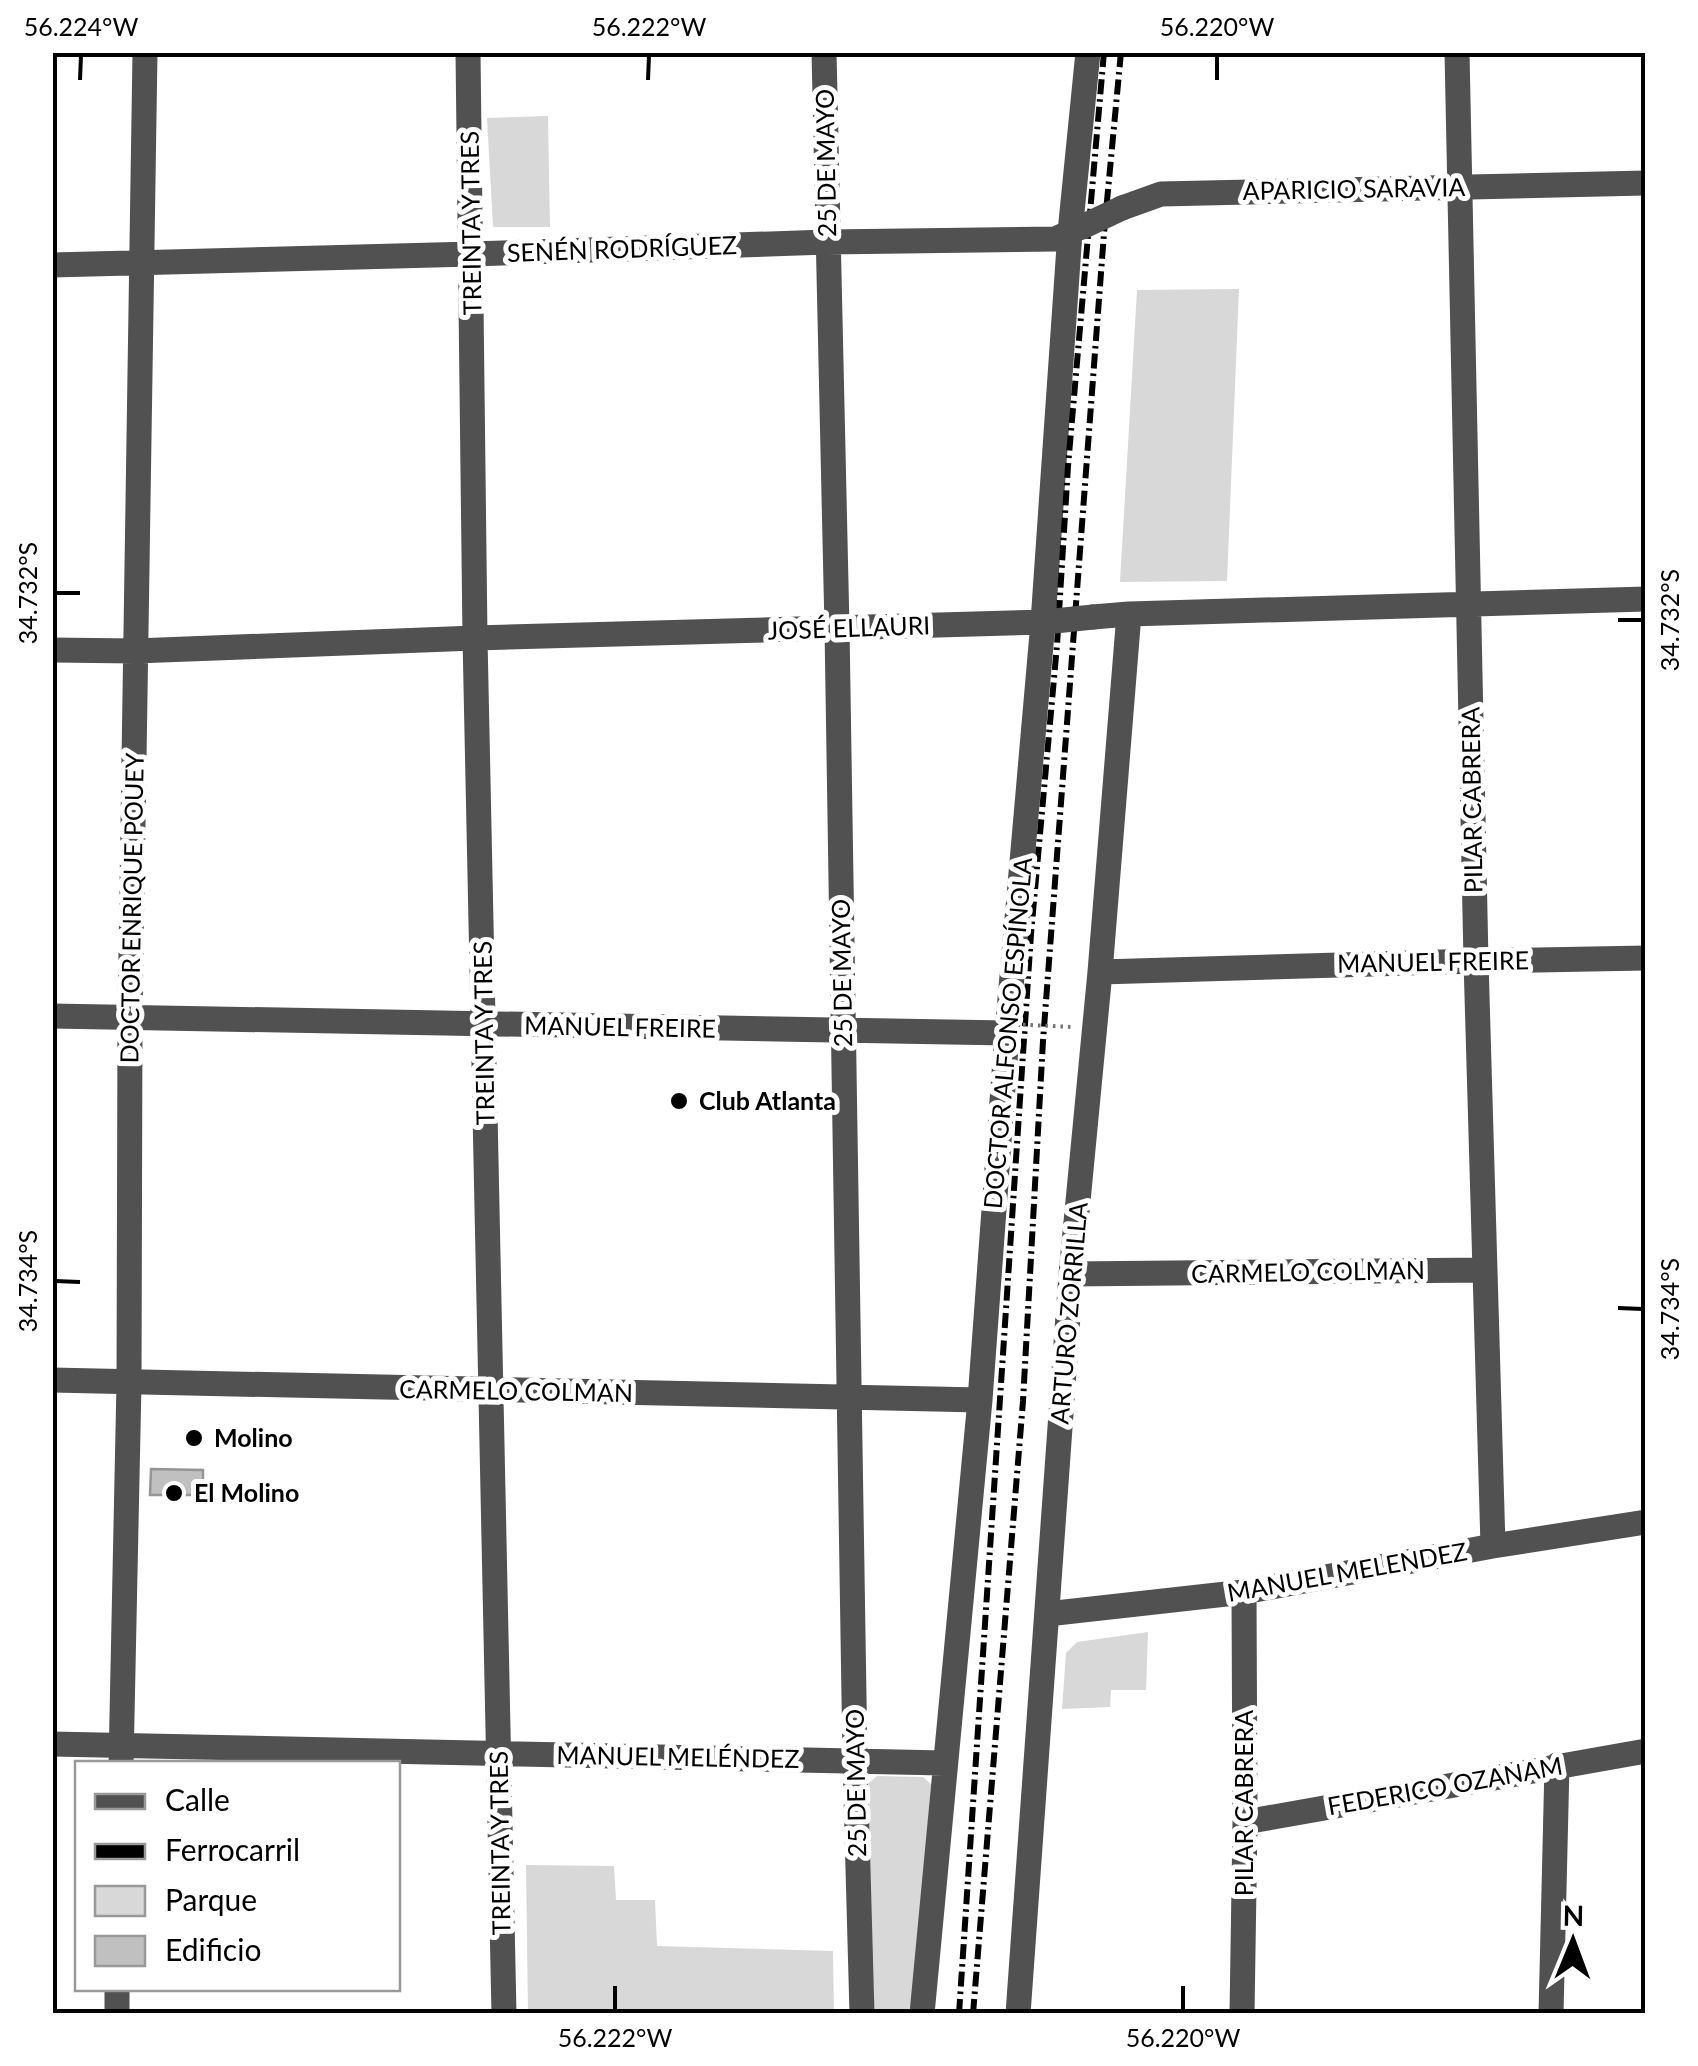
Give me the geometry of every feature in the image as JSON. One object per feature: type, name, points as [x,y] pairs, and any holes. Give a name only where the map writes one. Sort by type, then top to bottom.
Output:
[{"type":"street","name":"DOCTOR ENRIQUE POUEY","points":[[121,1754],[145,52]]},
{"type":"street","name":"TREINTA Y TRES","points":[[468,52],[475,638],[504,2014]]},
{"type":"street","name":"25 DE MAYO","points":[[824,52],[862,2014]]},
{"type":"street","name":"DOCTOR ALFONSO ESPÍNOLA","points":[[922,2014],[980,1400],[1088,52]]},
{"type":"street","name":"PILAR CABRERA","points":[[1457,52],[1467,603],[1493,1546]]},
{"type":"street","name":"APARICIO SARAVIA","points":[[1076,229],[1161,194],[1646,183]]},
{"type":"street","name":"SENÉN RODRÍGUEZ","points":[[52,265],[1055,239],[1076,229]]},
{"type":"street","name":"JOSÉ ELLAURI","points":[[52,650],[1044,622],[1129,614],[1646,598]]},
{"type":"street","name":"ARTURO ZORRILLA","points":[[1018,2014],[1071,1274],[1129,614]]},
{"type":"street","name":"MANUEL FREIRE","points":[[1100,972],[1646,958]]},
{"type":"street","name":"MANUEL FREIRE","points":[[52,1016],[484,1025],[1007,1029]]},
{"type":"street","name":"CARMELO COLMAN","points":[[1071,1274],[1484,1270]]},
{"type":"street","name":"CARMELO COLMAN","points":[[52,1380],[980,1400]]},
{"type":"street","name":"MANUEL MELENDEZ","points":[[1047,1614],[1244,1592],[1646,1522]]},
{"type":"street","name":"PILAR CABRERA","points":[[1242,2014],[1244,1592]]},
{"type":"street","name":"MANUEL MELÉNDEZ","points":[[52,1744],[121,1754],[498,1753],[944,1763]]},
{"type":"street","name":"FEDERICO OZANAM","points":[[1245,1822],[1646,1751]]},
{"type":"street","points":[[1551,2014],[1557,1765]]},
{"type":"path","points":[[1007,1029],[1072,1027]]},
{"type":"green space","points":[[548,116],[550,227],[493,227],[487,118]]},
{"type":"green space","points":[[1239,289],[1227,581],[1120,582],[1137,290]]},
{"type":"green space","points":[[1148,1632],[1146,1690],[1111,1690],[1110,1707],[1062,1709],[1066,1653],[1077,1642]]},
{"type":"green space","points":[[877,1776],[923,1777],[931,1784],[912,2013],[872,2013],[869,1783]]},
{"type":"green space","points":[[526,1865],[614,1866],[616,1900],[655,1900],[657,1946],[833,1951],[834,2013],[528,2013]]},
{"type":"building","points":[[151,1469],[203,1470],[203,1495],[150,1495]]},
{"type":"railway","points":[[959,2014],[1031,934],[1104,52]]},
{"type":"railway","points":[[973,2014],[1023,1401],[1043,1041],[1121,52]]},
{"type":"place","name":"Club Atlanta","points":[[679,1101]]},
{"type":"place","name":"Molino","points":[[194,1438]]},
{"type":"place","name":"El Molino","points":[[174,1493]]}]
